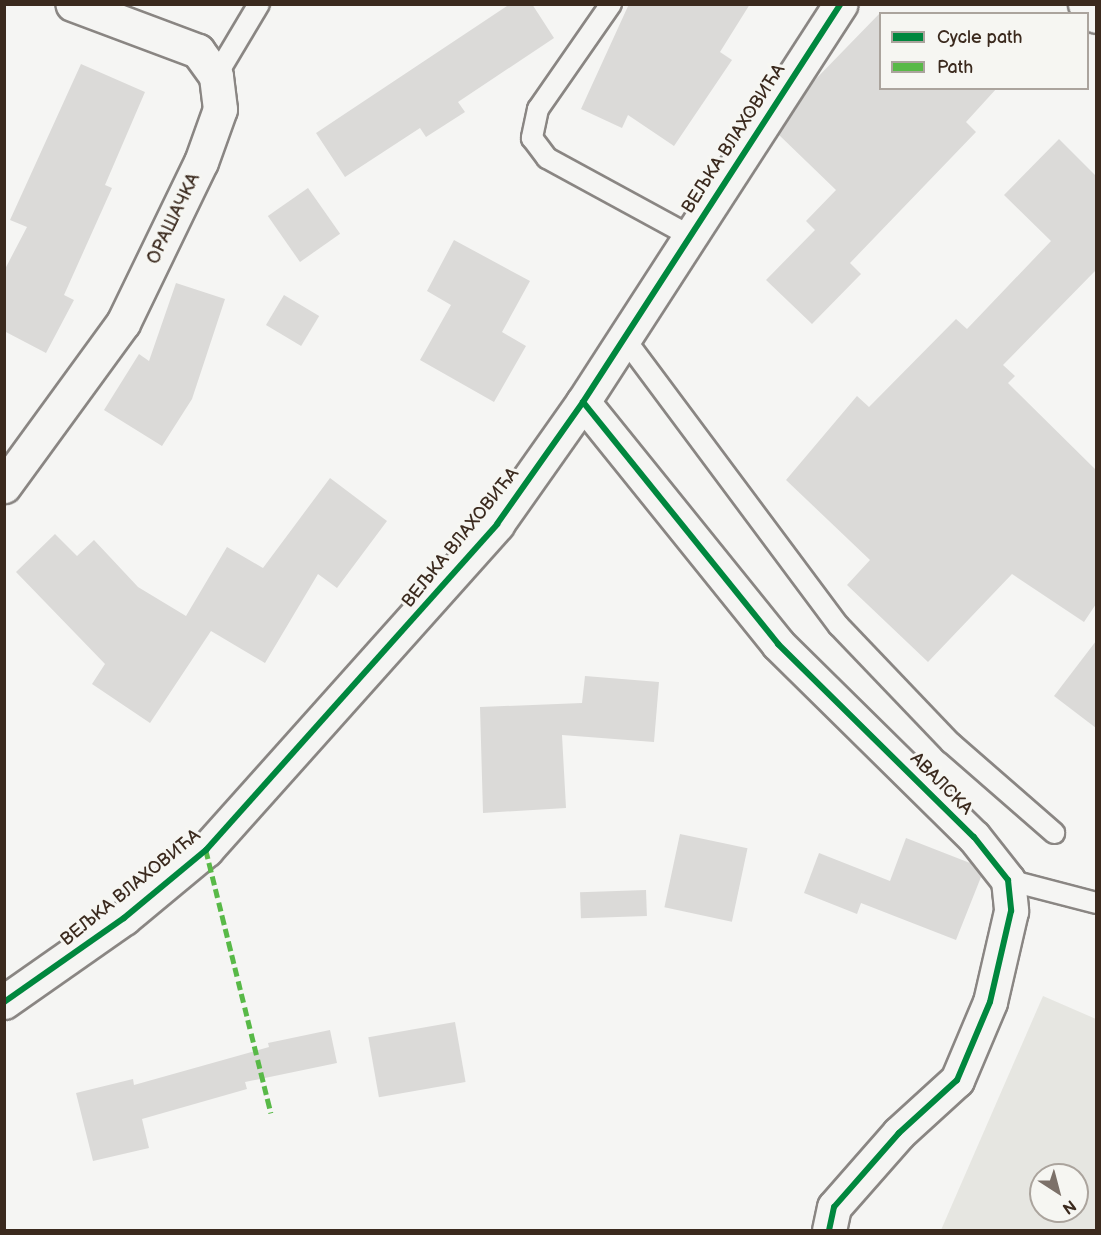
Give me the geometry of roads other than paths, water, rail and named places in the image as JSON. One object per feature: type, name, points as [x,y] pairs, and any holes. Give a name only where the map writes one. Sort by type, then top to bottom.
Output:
[{"type":"street","name":"ОРАШАЧКА","points":[[4,486],[123,323],[201,162],[220,109],[216,76],[198,51],[72,4]]},
{"type":"street","points":[[834,13],[856,4]]},
{"type":"street","points":[[1084,4],[1096,16]]},
{"type":"street","name":"ВЕЉКА ВЛАХОВИЋА","points":[[4,1002],[124,918],[206,850],[497,524],[583,402],[834,13]]},
{"type":"street","name":"АВАЛСКА","points":[[583,402],[778,644],[974,837],[1008,880]]},
{"type":"street","points":[[829,1230],[834,1207],[899,1133],[957,1080],[990,1002],[1011,911],[1008,880]]},
{"type":"lane","points":[[216,76],[259,4]]},
{"type":"lane","points":[[608,5],[538,109],[532,138],[547,158],[690,236]]},
{"type":"lane","points":[[624,338],[839,626],[951,743],[1054,833]]},
{"type":"lane","points":[[1008,880],[1096,903]]}]
